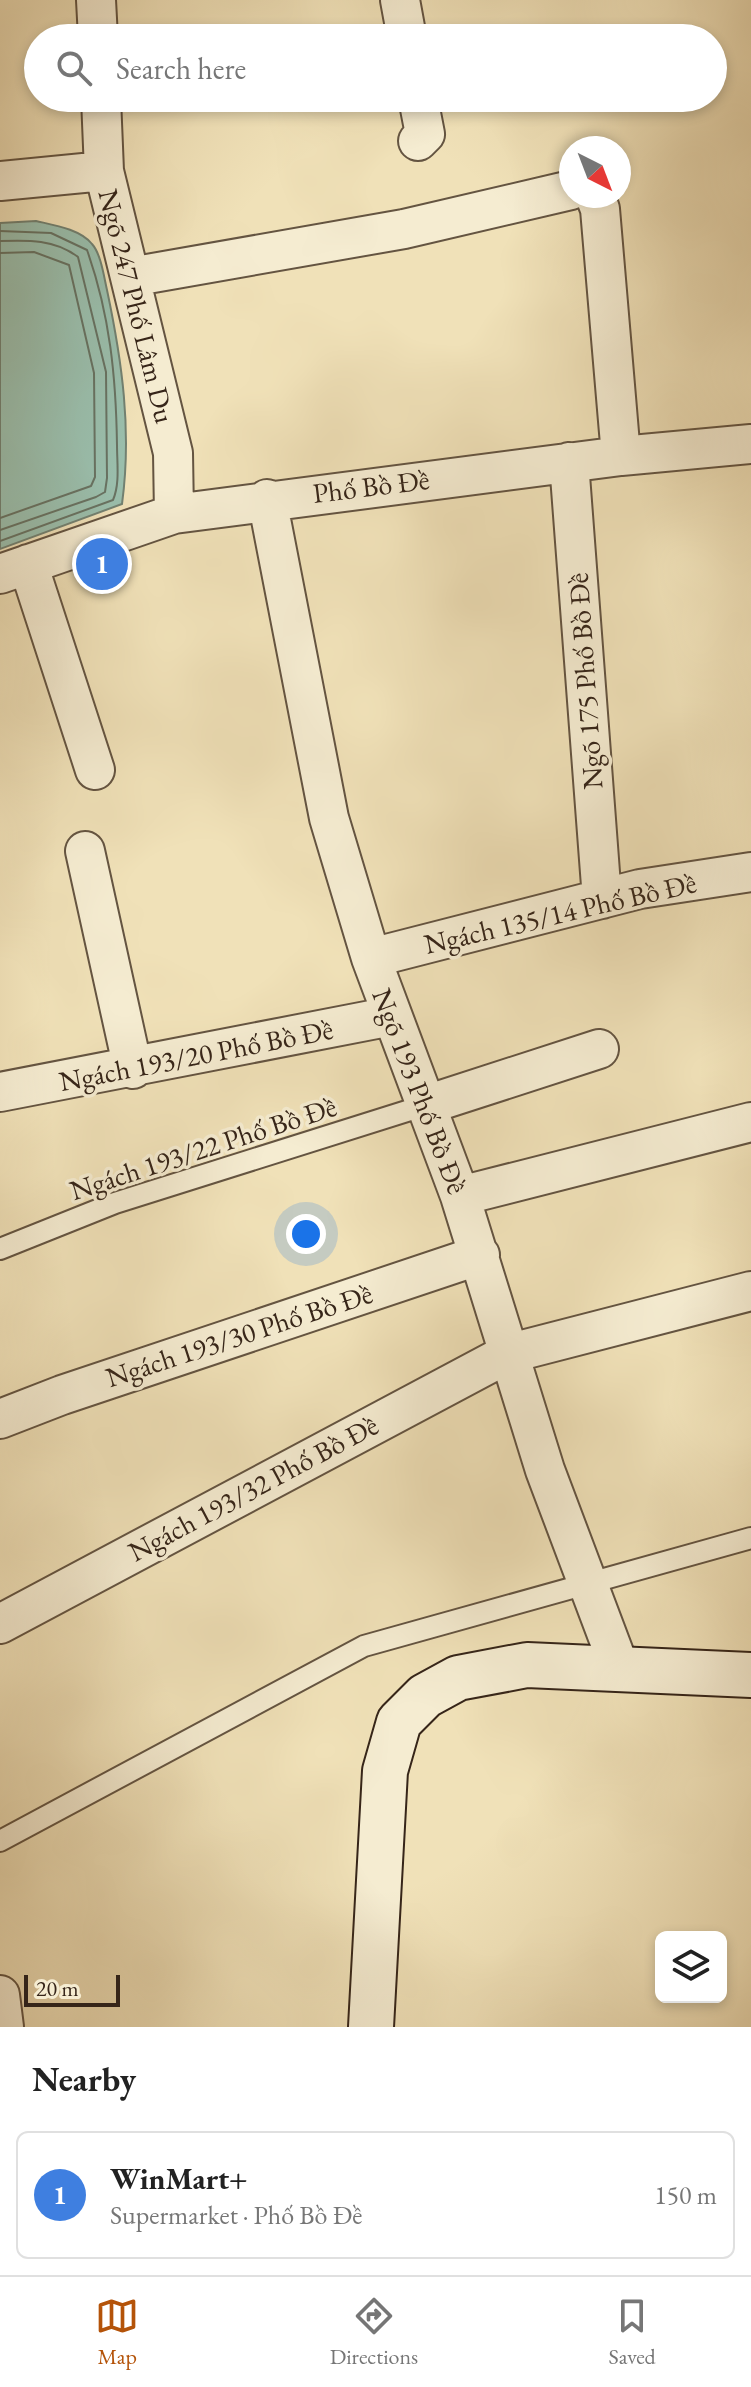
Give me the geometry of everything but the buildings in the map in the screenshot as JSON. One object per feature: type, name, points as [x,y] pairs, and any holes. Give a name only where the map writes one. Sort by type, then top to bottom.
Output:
[{"type":"street","points":[[96,0],[97,24]]},
{"type":"street","points":[[400,0],[404,24]]},
{"type":"street","name":"Ngõ 247 Phố Lâm Du","points":[[102,112],[104,171],[173,453],[174,514]]},
{"type":"street","points":[[418,141],[425,134],[421,112]]},
{"type":"street","points":[[0,181],[104,171]]},
{"type":"street","points":[[130,277],[404,229],[559,193]]},
{"type":"street","points":[[600,208],[621,456]]},
{"type":"street","name":"Phố Bồ Đề","points":[[14,569],[174,514],[267,499],[569,462],[751,444]]},
{"type":"street","name":"Ngõ 175 Phố Bồ Đề","points":[[569,462],[602,899]]},
{"type":"street","name":"Ngõ 193 Phố Bồ Đề","points":[[267,499],[329,818],[371,958],[460,1196],[507,1354],[620,1669]]},
{"type":"street","points":[[14,569],[95,770]]},
{"type":"street","points":[[85,851],[133,1069]]},
{"type":"street","name":"Ngách 135/14 Phố Bồ Đề","points":[[371,958],[640,889],[751,872]]},
{"type":"street","name":"Ngách 193/20 Phố Bồ Đề","points":[[0,1092],[133,1069],[392,1016]]},
{"type":"street","points":[[426,1105],[599,1049]]},
{"type":"street","points":[[460,1196],[751,1122]]},
{"type":"street","name":"Ngách 193/30 Phố Bồ Đề","points":[[0,1419],[62,1395],[480,1255]]},
{"type":"street","name":"Ngách 193/32 Phố Bồ Đề","points":[[0,1624],[507,1354],[751,1291]]},
{"type":"street","points":[[371,2027],[385,1771],[399,1722],[425,1696],[458,1678],[492,1669],[527,1665],[751,1675]]},
{"type":"street","points":[[0,1995],[4,2027]]},
{"type":"lane","name":"Ngách 193/22 Phố Bồ Đề","points":[[0,1249],[115,1203],[426,1105]]},
{"type":"lane","points":[[0,1841],[364,1646],[751,1538]]},
{"type":"water","points":[[36,221],[81,235],[92,244],[100,260],[124,396],[125,477],[122,504],[0,549],[0,223]]},
{"type":"place","name":"WinMart+","points":[[102,564]]}]
